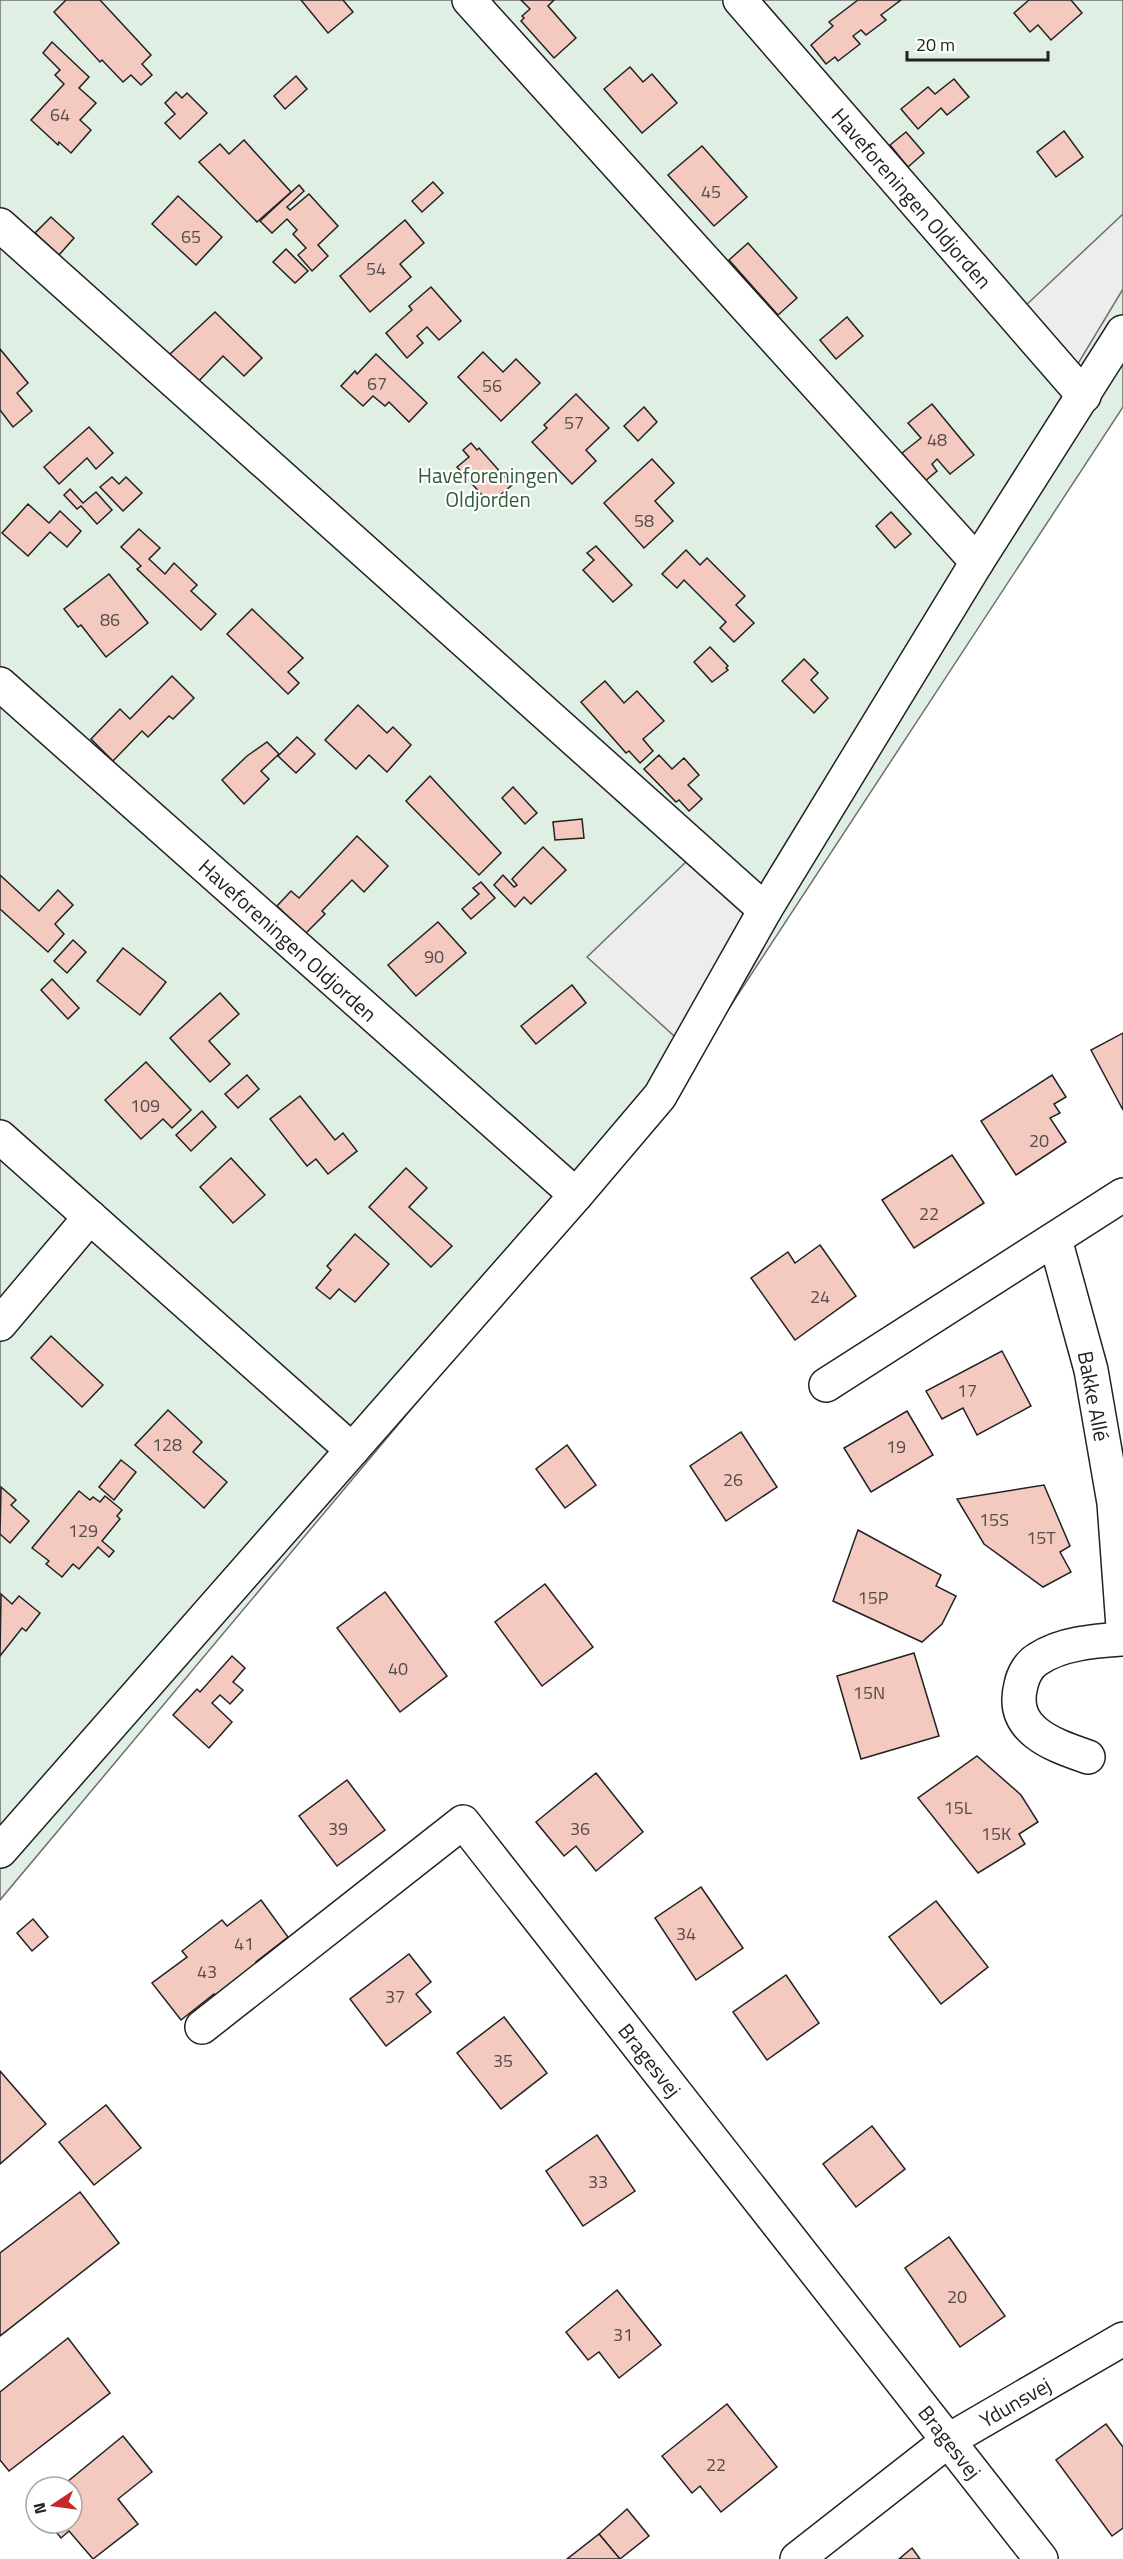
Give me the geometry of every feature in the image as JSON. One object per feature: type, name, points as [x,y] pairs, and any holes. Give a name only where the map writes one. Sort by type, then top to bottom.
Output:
[{"type":"street","points":[[469,0],[977,562]]},
{"type":"street","name":"Haveforeningen Oldjorden","points":[[740,0],[1084,396]]},
{"type":"street","points":[[0,225],[765,910]]},
{"type":"street","points":[[0,1851],[576,1195],[660,1096],[765,910],[977,562],[1123,333]]},
{"type":"street","name":"Haveforeningen Oldjorden","points":[[0,684],[576,1195]]},
{"type":"street","points":[[0,1137],[352,1450]]},
{"type":"street","points":[[826,1385],[1123,1195]]},
{"type":"street","points":[[0,1324],[90,1217]]},
{"type":"street","name":"Bakke Allé","points":[[1055,1239],[1095,1392],[1114,1503],[1123,1627]]},
{"type":"street","points":[[1088,1756],[1054,1745],[1036,1734],[1023,1717],[1020,1707],[1018,1696],[1023,1676],[1037,1659],[1056,1651],[1089,1641],[1123,1639]]},
{"type":"street","name":"Bragesvej","points":[[202,2027],[462,1822],[1041,2559]]},
{"type":"street","name":"Ydunsvej","points":[[798,2559],[949,2440],[1123,2339]]},
{"type":"green space","name":"Haveforeningen Oldjorden","points":[[0,0],[1123,0],[1123,407],[665,1106],[0,1900]]},
{"type":"shaded area","points":[[1123,214],[1123,289],[1076,367],[1024,307]]},
{"type":"shaded area","points":[[686,862],[757,924],[683,1044],[587,957]]},
{"type":"building","points":[[66,0],[100,0],[151,55],[142,64],[152,75],[141,85],[131,75],[123,82],[102,60],[100,62],[54,12]]},
{"type":"building","points":[[301,0],[343,0],[353,12],[328,33]]},
{"type":"building","points":[[521,0],[554,0],[548,6],[576,38],[554,58],[521,21],[524,18],[522,16],[530,9]]},
{"type":"building","points":[[858,0],[901,0],[881,15],[886,20],[866,35],[861,30],[853,36],[860,44],[838,61],[835,57],[826,64],[811,45],[833,26],[829,22]]},
{"type":"building","points":[[1029,0],[1071,0],[1082,13],[1051,40],[1038,25],[1030,32],[1014,13]]},
{"type":"building","points":[[52,42],[89,77],[79,88],[96,103],[80,120],[91,130],[71,153],[59,142],[58,145],[31,120],[64,84],[55,75],[60,70],[43,53]]},
{"type":"building","points":[[630,67],[643,82],[652,74],[677,103],[642,133],[604,89]]},
{"type":"building","points":[[296,76],[307,89],[285,109],[274,96]]},
{"type":"building","points":[[954,79],[969,97],[947,115],[941,108],[918,129],[901,109],[928,87],[935,94]]},
{"type":"building","points":[[176,92],[182,98],[187,93],[207,113],[180,139],[165,123],[175,114],[165,103]]},
{"type":"building","points":[[1064,131],[1083,157],[1056,177],[1037,152]]},
{"type":"building","points":[[906,132],[924,153],[908,167],[890,145]]},
{"type":"building","points":[[244,140],[291,192],[257,222],[199,162],[220,144],[229,154]]},
{"type":"building","points":[[702,146],[747,197],[714,226],[668,175]]},
{"type":"building","points":[[433,182],[443,193],[422,212],[412,201]]},
{"type":"building","points":[[299,185],[304,191],[287,207],[290,210],[309,194],[338,226],[318,245],[328,256],[312,271],[298,255],[306,248],[293,234],[297,230],[287,219],[272,233],[260,221]]},
{"type":"building","points":[[178,196],[222,237],[196,265],[152,224]]},
{"type":"building","points":[[51,217],[74,238],[59,255],[35,233]]},
{"type":"building","points":[[405,220],[424,243],[400,264],[411,277],[370,312],[340,276]]},
{"type":"building","points":[[748,243],[797,298],[778,315],[729,260]]},
{"type":"building","points":[[286,249],[308,271],[295,283],[273,262]]},
{"type":"building","points":[[431,287],[461,321],[439,340],[427,327],[417,336],[423,343],[407,358],[386,333],[412,310],[409,306]]},
{"type":"building","points":[[215,312],[262,358],[244,376],[223,356],[197,383],[169,355]]},
{"type":"building","points":[[847,317],[863,336],[836,359],[820,340]]},
{"type":"building","points":[[0,349],[28,383],[17,393],[32,411],[13,427],[0,410]]},
{"type":"building","points":[[483,352],[503,372],[516,359],[540,383],[501,421],[458,377]]},
{"type":"building","points":[[376,354],[427,403],[409,422],[389,402],[385,406],[373,396],[363,406],[341,386],[355,371],[357,374]]},
{"type":"building","points":[[576,394],[609,428],[586,450],[596,461],[572,484],[532,442],[547,428],[544,425]]},
{"type":"building","points":[[932,404],[974,455],[950,474],[937,459],[932,464],[937,471],[925,481],[902,453],[921,438],[908,423]]},
{"type":"building","points":[[644,407],[657,422],[638,441],[624,426]]},
{"type":"building","points":[[89,427],[113,453],[96,469],[87,458],[59,484],[44,467]]},
{"type":"building","points":[[471,443],[477,450],[479,448],[512,485],[490,504],[457,467],[469,457],[463,450]]},
{"type":"building","points":[[652,459],[674,483],[655,501],[673,521],[644,548],[604,503]]},
{"type":"building","points":[[112,477],[119,484],[126,477],[142,493],[123,511],[100,487]]},
{"type":"building","points":[[70,489],[83,503],[96,492],[112,510],[97,524],[81,506],[77,509],[64,495]]},
{"type":"building","points":[[28,504],[49,523],[60,511],[81,531],[67,547],[50,532],[28,556],[2,533]]},
{"type":"building","points":[[891,512],[911,534],[895,548],[876,526]]},
{"type":"building","points":[[139,529],[160,548],[149,559],[165,574],[174,563],[197,585],[191,591],[216,614],[201,630],[137,569],[141,566],[121,547]]},
{"type":"building","points":[[596,546],[632,585],[613,602],[583,570],[594,560],[587,553]]},
{"type":"building","points":[[686,550],[700,565],[707,558],[745,596],[736,605],[754,623],[734,642],[720,628],[726,622],[684,580],[677,588],[662,574]]},
{"type":"building","points":[[109,574],[148,623],[106,657],[81,625],[78,627],[64,609]]},
{"type":"building","points":[[252,609],[303,658],[288,672],[299,683],[288,694],[227,634]]},
{"type":"building","points":[[710,647],[728,666],[726,668],[728,670],[712,682],[694,662]]},
{"type":"building","points":[[804,659],[818,673],[811,680],[828,698],[814,713],[782,681]]},
{"type":"building","points":[[172,676],[194,698],[173,719],[169,716],[148,737],[142,731],[113,761],[91,739],[120,709],[130,719]]},
{"type":"building","points":[[605,681],[624,703],[637,691],[664,721],[643,739],[653,751],[640,763],[629,751],[626,753],[581,702]]},
{"type":"building","points":[[358,705],[387,733],[393,727],[411,745],[387,772],[369,755],[356,769],[325,740]]},
{"type":"building","points":[[297,737],[315,754],[296,773],[278,756]]},
{"type":"building","points":[[267,742],[279,754],[261,771],[269,779],[244,804],[222,780],[247,756]]},
{"type":"building","points":[[659,755],[672,769],[684,758],[699,775],[688,785],[702,799],[689,811],[679,800],[676,802],[644,769]]},
{"type":"building","points":[[430,776],[501,853],[479,875],[406,801]]},
{"type":"building","points":[[513,787],[537,813],[525,824],[502,798]]},
{"type":"building","points":[[582,819],[584,838],[555,840],[553,822]]},
{"type":"building","points":[[357,836],[388,866],[364,892],[352,880],[322,911],[325,914],[306,933],[277,906],[291,891],[299,898]]},
{"type":"building","points":[[543,847],[566,870],[531,904],[524,897],[515,907],[494,885],[503,875],[514,887],[517,885],[512,879]]},
{"type":"building","points":[[0,875],[39,911],[58,890],[73,905],[55,924],[64,934],[48,952],[0,909]]},
{"type":"building","points":[[481,882],[495,898],[471,919],[462,909],[479,894],[473,888]]},
{"type":"building","points":[[438,922],[466,953],[416,996],[388,965]]},
{"type":"building","points":[[73,940],[86,952],[67,973],[54,961]]},
{"type":"building","points":[[123,948],[166,982],[140,1015],[97,981]]},
{"type":"building","points":[[52,979],[79,1008],[68,1019],[41,990]]},
{"type":"building","points":[[572,985],[586,1003],[536,1044],[521,1026]]},
{"type":"building","points":[[220,993],[239,1014],[209,1041],[230,1064],[210,1082],[170,1038]]},
{"type":"building","points":[[1123,1033],[1123,1110],[1091,1050]]},
{"type":"building","points":[[146,1062],[191,1110],[172,1128],[163,1119],[141,1139],[105,1100]]},
{"type":"building","points":[[247,1075],[259,1089],[238,1108],[225,1094]]},
{"type":"building","points":[[1052,1075],[1066,1097],[1054,1104],[1060,1113],[1050,1118],[1066,1142],[1016,1175],[981,1121]]},
{"type":"building","points":[[300,1096],[335,1140],[343,1133],[357,1151],[328,1174],[316,1159],[307,1166],[270,1119]]},
{"type":"building","points":[[202,1111],[216,1127],[191,1151],[176,1135]]},
{"type":"building","points":[[952,1155],[984,1203],[914,1248],[882,1200]]},
{"type":"building","points":[[231,1158],[265,1195],[233,1223],[200,1187]]},
{"type":"building","points":[[406,1168],[427,1188],[409,1207],[452,1246],[431,1267],[369,1207]]},
{"type":"building","points":[[355,1234],[389,1264],[355,1302],[339,1289],[330,1299],[316,1288],[331,1270],[327,1266]]},
{"type":"building","points":[[820,1245],[856,1296],[795,1340],[751,1278],[788,1252],[795,1263]]},
{"type":"building","points":[[51,1336],[103,1385],[82,1407],[31,1358]]},
{"type":"building","points":[[1002,1351],[1031,1406],[977,1435],[963,1408],[942,1419],[926,1391]]},
{"type":"building","points":[[168,1410],[202,1442],[193,1452],[227,1482],[204,1508],[135,1445]]},
{"type":"building","points":[[907,1411],[933,1455],[871,1492],[844,1448]]},
{"type":"building","points":[[741,1432],[777,1487],[726,1521],[690,1466]]},
{"type":"building","points":[[567,1445],[596,1485],[565,1508],[536,1469]]},
{"type":"building","points":[[121,1460],[136,1472],[114,1500],[99,1487]]},
{"type":"building","points":[[1044,1485],[1070,1546],[1060,1552],[1071,1572],[1043,1587],[984,1544],[957,1499]]},
{"type":"building","points":[[1,1487],[16,1500],[11,1505],[29,1521],[10,1543],[0,1534]]},
{"type":"building","points":[[79,1491],[90,1500],[93,1497],[100,1502],[105,1496],[122,1510],[117,1516],[120,1519],[102,1541],[114,1551],[109,1557],[98,1547],[79,1569],[73,1564],[62,1577],[46,1564],[49,1561],[32,1548]]},
{"type":"building","points":[[858,1530],[941,1575],[936,1586],[956,1596],[942,1624],[922,1642],[833,1601]]},
{"type":"building","points":[[545,1584],[593,1647],[542,1686],[495,1622]]},
{"type":"building","points":[[385,1592],[447,1676],[400,1712],[337,1628]]},
{"type":"building","points":[[1,1594],[12,1604],[19,1596],[40,1613],[26,1631],[22,1628],[0,1656]]},
{"type":"building","points":[[914,1653],[939,1736],[861,1759],[837,1676]]},
{"type":"building","points":[[232,1656],[245,1668],[233,1682],[243,1690],[230,1704],[220,1695],[212,1703],[232,1722],[209,1748],[173,1715],[197,1689],[200,1692]]},
{"type":"building","points":[[977,1756],[1021,1795],[1038,1822],[1019,1834],[1025,1844],[978,1873],[918,1798]]},
{"type":"building","points":[[596,1773],[643,1832],[596,1871],[576,1846],[564,1856],[536,1822]]},
{"type":"building","points":[[347,1780],[385,1830],[337,1866],[299,1816]]},
{"type":"building","points":[[701,1887],[743,1948],[696,1980],[655,1918]]},
{"type":"building","points":[[261,1900],[288,1937],[256,1962],[259,1967],[219,1999],[214,1994],[181,2020],[152,1983],[187,1957],[182,1951],[222,1920],[227,1926]]},
{"type":"building","points":[[936,1901],[988,1967],[941,2004],[889,1937]]},
{"type":"building","points":[[33,1919],[48,1937],[32,1951],[17,1933]]},
{"type":"building","points":[[409,1954],[431,1982],[416,1994],[431,2012],[386,2046],[350,1999]]},
{"type":"building","points":[[786,1975],[819,2023],[767,2060],[733,2012]]},
{"type":"building","points":[[504,2017],[547,2073],[501,2109],[457,2053]]},
{"type":"building","points":[[0,2071],[46,2124],[0,2164]]},
{"type":"building","points":[[106,2105],[141,2148],[94,2185],[59,2142]]},
{"type":"building","points":[[872,2126],[905,2169],[856,2207],[823,2164]]},
{"type":"building","points":[[597,2135],[635,2191],[583,2226],[546,2171]]},
{"type":"building","points":[[80,2192],[119,2243],[0,2336],[0,2253]]},
{"type":"building","points":[[949,2237],[1005,2316],[960,2347],[905,2268]]},
{"type":"building","points":[[617,2290],[661,2345],[619,2378],[599,2352],[588,2360],[566,2332]]},
{"type":"building","points":[[68,2338],[110,2393],[9,2471],[0,2460],[0,2392]]},
{"type":"building","points":[[727,2404],[777,2467],[721,2512],[700,2486],[692,2493],[662,2456]]},
{"type":"building","points":[[1106,2424],[1123,2447],[1123,2528],[1112,2536],[1056,2460]]},
{"type":"building","points":[[123,2436],[152,2472],[118,2499],[138,2524],[93,2559],[72,2535],[84,2535],[84,2475],[76,2475]]},
{"type":"building","points":[[627,2509],[649,2536],[620,2559],[599,2534]]},
{"type":"building","points":[[599,2534],[620,2559],[567,2559]]},
{"type":"building","points":[[912,2548],[920,2559],[899,2559]]}]
